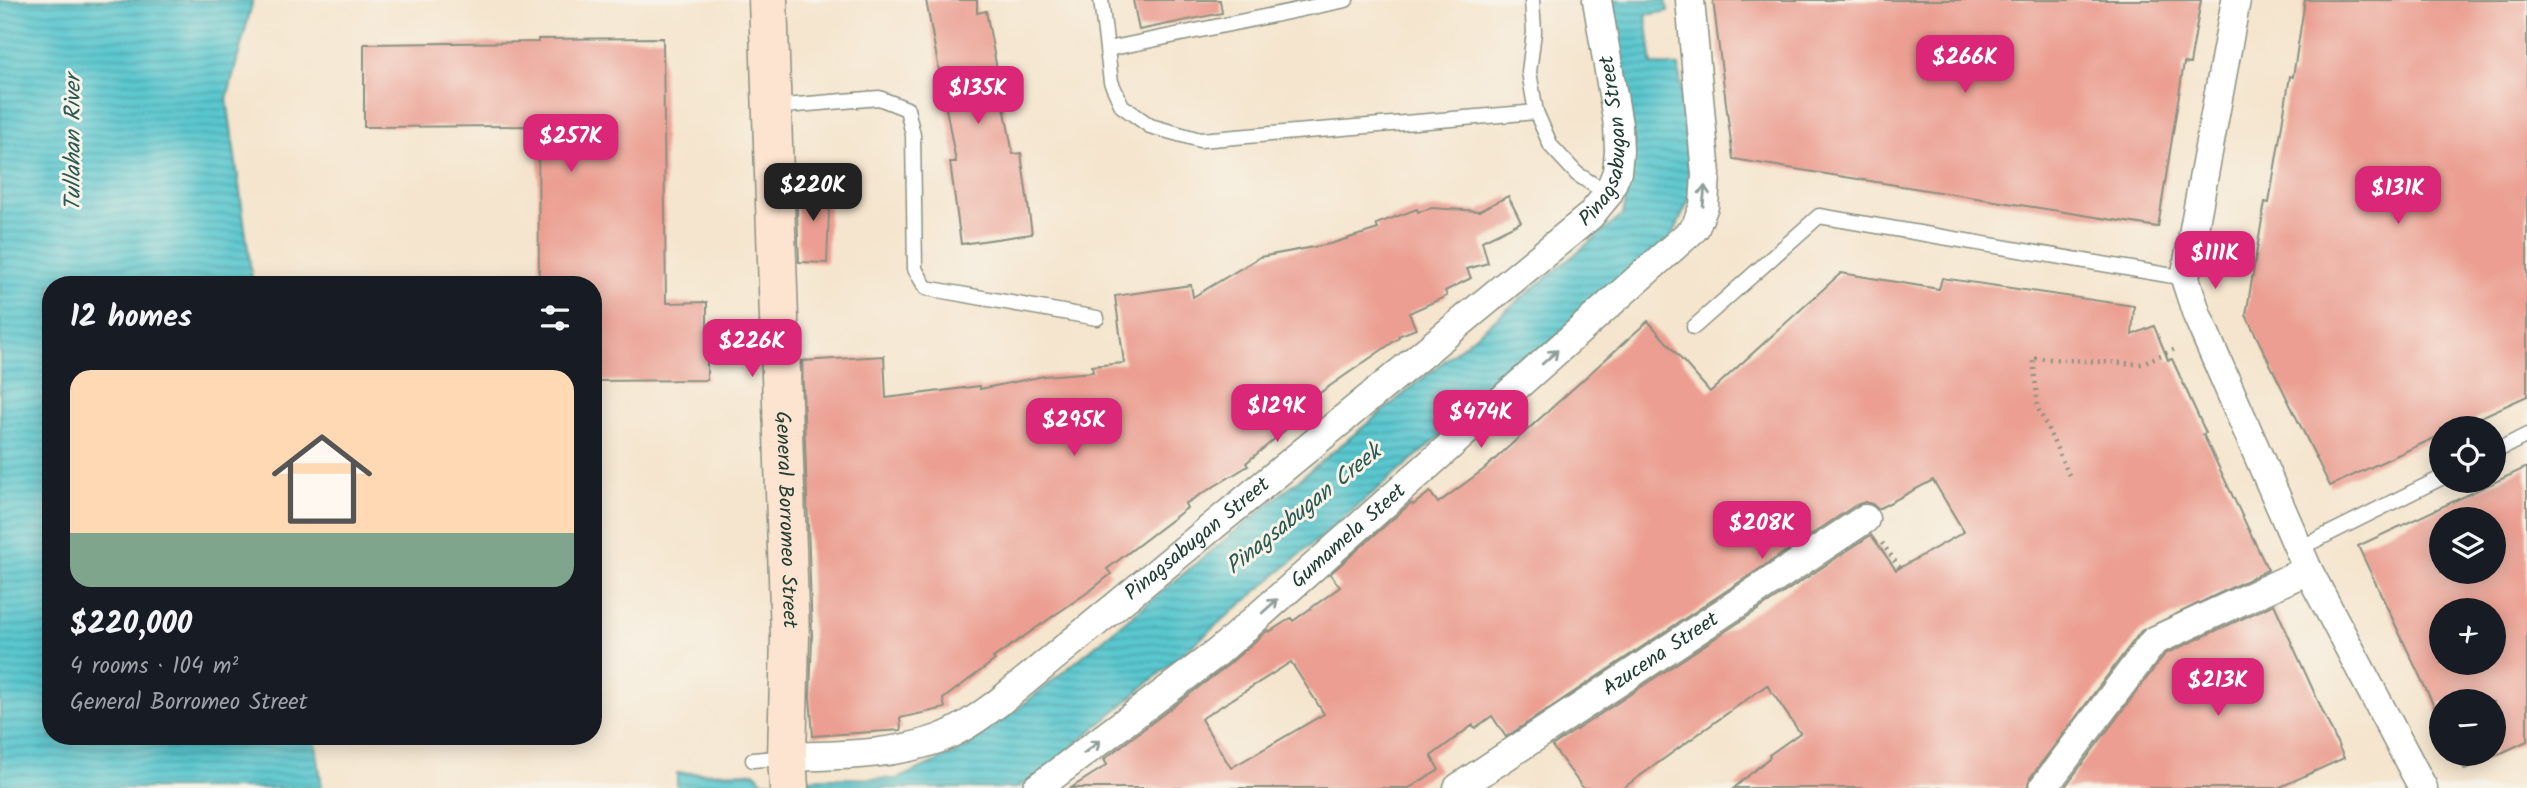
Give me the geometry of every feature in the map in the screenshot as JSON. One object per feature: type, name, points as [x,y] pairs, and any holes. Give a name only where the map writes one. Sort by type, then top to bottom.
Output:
[{"type":"street","name":"General Borromeo Street","points":[[768,0],[790,636],[780,772]]},
{"type":"street","name":"Pinagsabugan Street","points":[[780,772],[906,748],[938,739],[968,725],[1009,695],[1562,242],[1590,216],[1608,194],[1617,172],[1618,125],[1597,0]]},
{"type":"street","name":"Gumamela Steet","points":[[1037,788],[1218,652],[1695,228],[1704,206],[1706,174],[1690,0]]},
{"type":"street","points":[[2236,0],[2185,278],[2206,336],[2303,560],[2423,788]]},
{"type":"street","name":"Azucena Street","points":[[1458,788],[1865,519]]},
{"type":"street","points":[[2043,788],[2154,641],[2303,560]]},
{"type":"lane","points":[[1101,0],[1111,82],[1122,106],[1150,126],[1200,140],[1535,112]]},
{"type":"lane","points":[[1108,49],[1346,0]]},
{"type":"lane","points":[[1532,0],[1534,32],[1529,72],[1535,112],[1551,146],[1577,174],[1608,194]]},
{"type":"lane","points":[[772,107],[879,98],[907,109],[914,135],[915,270],[926,288],[1097,318]]},
{"type":"lane","points":[[1694,327],[1819,216],[2185,278]]},
{"type":"lane","points":[[2506,446],[2527,435]]},
{"type":"lane","points":[[2303,560],[2429,485]]},
{"type":"path","points":[[2068,475],[2038,408],[2033,358],[2140,364],[2206,336]]},
{"type":"water","name":"Tullahan River","points":[[0,0],[253,0],[227,99],[252,276],[42,276],[42,745],[316,745],[322,788],[0,788]]},
{"type":"water","name":"Pinagsabugan Creek","points":[[1612,0],[1666,0],[1668,11],[1646,15],[1652,65],[1679,66],[1691,195],[1673,235],[1588,311],[1037,777],[1016,788],[677,788],[677,773],[755,772],[763,782],[825,778],[897,779],[966,748],[1019,708],[1623,215],[1634,143]]},
{"type":"building","points":[[926,0],[977,0],[977,13],[986,11],[1013,154],[1021,153],[1032,234],[961,244],[950,162],[956,162]]},
{"type":"building","points":[[1133,0],[1220,0],[1222,13],[1139,30]]},
{"type":"building","points":[[1713,0],[2201,0],[2190,64],[2184,63],[2158,227],[1733,159]]},
{"type":"building","points":[[2305,0],[2527,0],[2527,396],[2483,416],[2429,416],[2429,441],[2330,486],[2246,315],[2265,202],[2269,203],[2290,76],[2293,77]]},
{"type":"building","points":[[663,38],[666,303],[707,302],[707,380],[602,381],[602,276],[539,276],[538,126],[364,127],[364,44],[538,42],[538,39]]},
{"type":"building","points":[[796,185],[830,187],[827,263],[799,262]]},
{"type":"building","points":[[1508,196],[1521,222],[1482,241],[1488,263],[1467,269],[1471,278],[1445,291],[1447,296],[1409,313],[1416,329],[1398,336],[1399,338],[1314,397],[1317,402],[1246,463],[1248,466],[1185,504],[1187,508],[1107,569],[1111,574],[993,658],[995,660],[943,699],[945,708],[900,718],[901,730],[813,736],[802,361],[884,356],[886,398],[980,386],[980,389],[1044,376],[1093,372],[1092,366],[1124,363],[1115,296],[1191,285],[1193,297],[1260,257],[1330,244],[1378,229],[1376,224],[1417,209],[1418,212],[1432,208],[1479,211]]},
{"type":"building","points":[[1841,273],[1939,289],[1942,278],[2134,306],[2132,335],[2154,326],[2168,360],[2172,359],[2206,433],[2203,434],[2268,570],[2141,631],[2030,778],[2027,788],[1734,788],[1770,757],[1769,755],[1800,733],[1767,685],[1623,788],[1583,788],[1552,746],[1871,535],[1896,570],[1964,532],[1933,480],[1878,509],[1865,502],[1856,505],[1506,737],[1492,716],[1475,728],[1473,725],[1431,756],[1439,770],[1409,788],[1071,788],[1107,765],[1104,759],[1228,665],[1268,630],[1269,632],[1291,618],[1293,621],[1340,587],[1330,574],[1411,503],[1413,505],[1430,492],[1438,503],[1483,470],[1648,321],[1710,392]],"holes":[[[1291,662],[1324,714],[1231,768],[1201,719]]]},
{"type":"building","points":[[2527,467],[2527,741],[2506,751],[2506,689],[2429,689],[2429,696],[2358,546],[2429,513],[2429,584],[2506,584],[2506,507],[2441,507],[2471,493],[2506,493],[2506,477]]},
{"type":"building","points":[[2274,604],[2344,758],[2278,788],[2064,788],[2165,654]]}]
